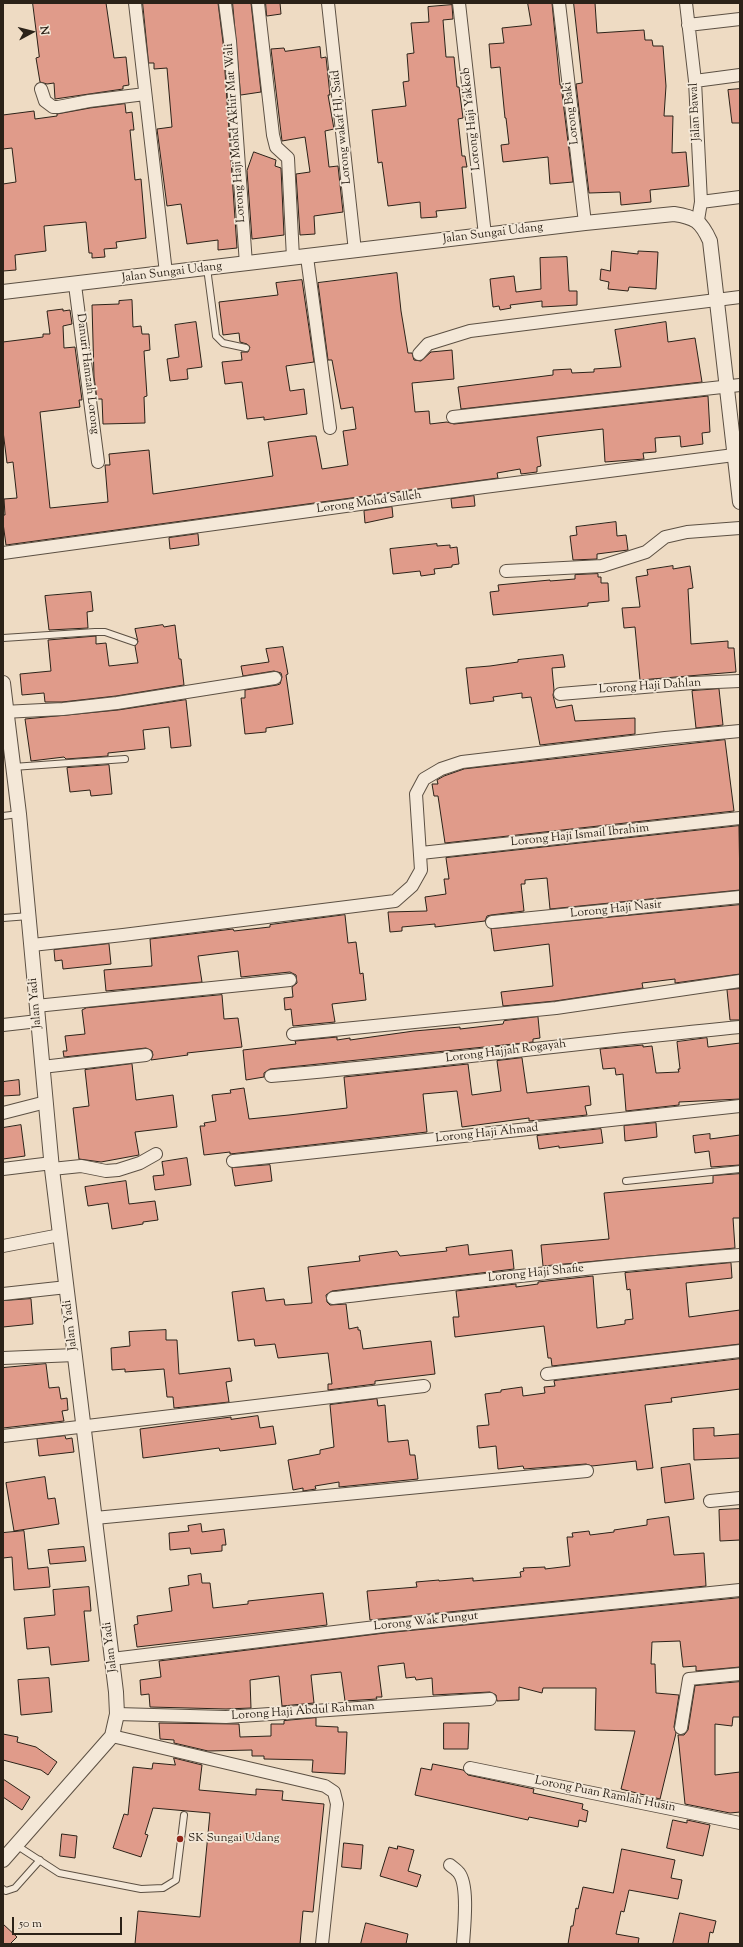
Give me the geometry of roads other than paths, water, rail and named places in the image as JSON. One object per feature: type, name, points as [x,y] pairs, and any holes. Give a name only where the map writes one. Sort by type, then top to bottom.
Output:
[{"type":"street","points":[[135,3],[166,273]]},
{"type":"street","name":"Lorong Haji Mohd Akhir Mat Wali","points":[[225,3],[230,41],[246,264]]},
{"type":"street","points":[[258,3],[273,135],[276,146],[283,151],[288,158],[293,258]]},
{"type":"street","name":"Lorong wakaf HJ. Said","points":[[328,3],[355,251]]},
{"type":"street","name":"Lorong Haji Yakkob","points":[[459,3],[485,235]]},
{"type":"street","name":"Lorong Baki","points":[[559,3],[585,223]]},
{"type":"street","name":"Jalan Bawal","points":[[686,3],[695,80],[701,202],[698,220]]},
{"type":"street","points":[[688,25],[740,19]]},
{"type":"street","points":[[695,80],[740,75]]},
{"type":"street","points":[[41,89],[45,101],[53,107],[146,94]]},
{"type":"street","points":[[701,202],[740,197]]},
{"type":"street","name":"Jalan Sungai Udang","points":[[3,292],[75,285],[585,223],[674,214],[687,216],[698,220]]},
{"type":"street","points":[[698,220],[705,229],[710,241],[717,301],[733,386],[734,455],[740,502]]},
{"type":"street","points":[[307,257],[330,428]]},
{"type":"street","name":"Danuri Hamzah Lorong","points":[[75,285],[98,462]]},
{"type":"street","points":[[419,354],[428,344],[470,330],[740,297]]},
{"type":"street","points":[[453,417],[733,386]]},
{"type":"street","name":"Lorong Mohd Salleh","points":[[3,553],[484,487],[734,455]]},
{"type":"street","points":[[506,571],[602,566],[646,552],[665,537],[687,532],[740,528]]},
{"type":"street","points":[[5,712],[63,709],[117,703],[275,678]]},
{"type":"street","name":"Lorong Haji Dahlan","points":[[560,694],[692,683],[740,681]]},
{"type":"street","name":"Jalan Yadi","points":[[3,683],[7,750],[13,767],[32,944],[36,1006],[52,1166],[112,1659],[117,1714],[112,1736],[3,1860]]},
{"type":"street","points":[[32,944],[123,935],[395,901],[412,886],[421,870],[416,794],[424,779],[441,769],[470,761],[665,738],[740,731]]},
{"type":"street","name":"Lorong Haji Ismail Ibrahim","points":[[421,854],[740,818]]},
{"type":"street","name":"Lorong Haji Nasir","points":[[492,922],[740,897]]},
{"type":"street","points":[[36,1006],[290,980]]},
{"type":"street","points":[[293,1034],[556,1008],[740,981]]},
{"type":"street","points":[[3,1025],[38,1021]]},
{"type":"street","name":"Lorong Hajjah Rogayah","points":[[272,1076],[377,1067],[629,1037],[740,1027]]},
{"type":"street","points":[[42,1067],[146,1055]]},
{"type":"street","points":[[3,1113],[46,1102]]},
{"type":"street","name":"Lorong Haji Ahmad","points":[[234,1162],[740,1106]]},
{"type":"street","points":[[3,1169],[81,1166],[106,1171],[118,1170],[140,1163],[156,1154]]},
{"type":"street","points":[[3,1246],[60,1235]]},
{"type":"street","name":"Lorong Haji Shafie","points":[[333,1298],[527,1275],[740,1255]]},
{"type":"street","points":[[3,1294],[67,1287]]},
{"type":"street","points":[[547,1374],[740,1351]]},
{"type":"street","points":[[3,1358],[75,1355]]},
{"type":"street","points":[[3,1436],[424,1386]]},
{"type":"street","points":[[95,1518],[587,1471]]},
{"type":"street","points":[[710,1501],[740,1498]]},
{"type":"street","name":"Lorong Wak Pungut","points":[[112,1659],[392,1626],[740,1590]]},
{"type":"street","points":[[681,1728],[688,1679],[740,1674]]},
{"type":"street","name":"Lorong Haji Abdul Rahman","points":[[117,1714],[226,1717],[490,1699]]},
{"type":"street","points":[[112,1736],[325,1786],[334,1792],[337,1804],[322,1944]]},
{"type":"street","name":"Lorong Puan Ramlah Husin","points":[[470,1768],[740,1823]]},
{"type":"street","points":[[450,1865],[459,1873],[462,1880],[465,1921],[463,1944]]},
{"type":"lane","points":[[207,268],[216,336],[222,343],[246,348]]},
{"type":"lane","points":[[3,638],[105,632],[134,642]]},
{"type":"lane","points":[[13,767],[125,759]]},
{"type":"lane","points":[[3,816],[18,814]]},
{"type":"lane","points":[[3,918],[28,916]]},
{"type":"lane","points":[[626,1181],[740,1169]]},
{"type":"lane","points":[[16,1845],[59,1872],[141,1889],[163,1888],[176,1880],[184,1815]]},
{"type":"lane","points":[[3,1889],[6,1891],[15,1888],[40,1860]]},
{"type":"place","name":"SK Sungai Udang","points":[[180,1839]]}]
